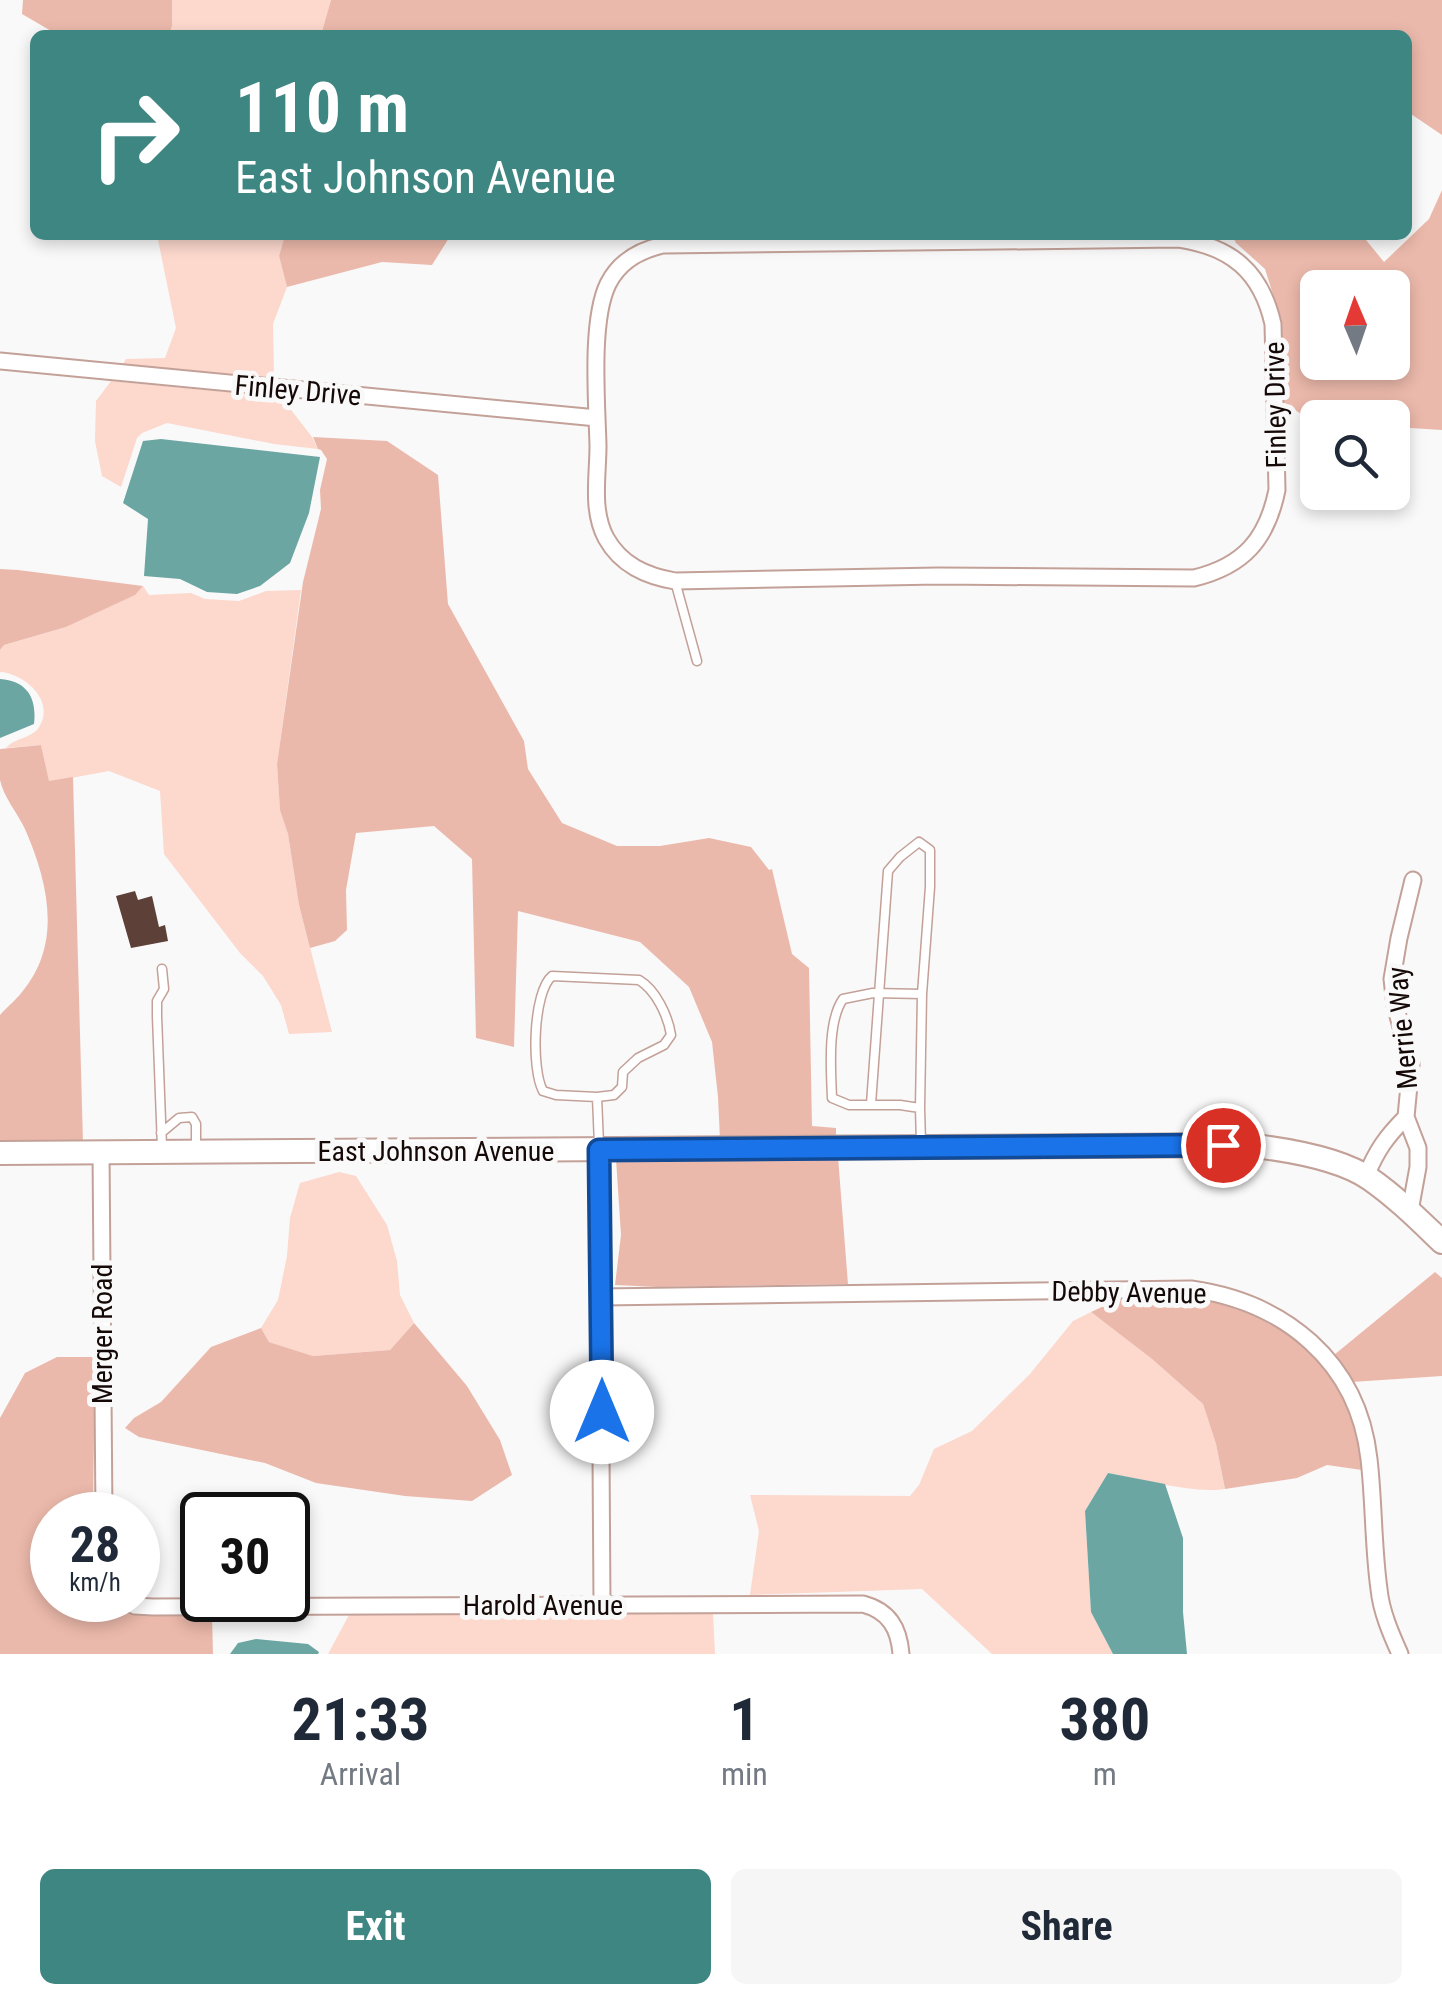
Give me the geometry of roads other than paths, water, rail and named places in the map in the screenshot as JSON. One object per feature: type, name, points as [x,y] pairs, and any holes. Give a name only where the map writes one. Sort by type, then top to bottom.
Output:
[{"type":"main road","name":"East Johnson Avenue","points":[[0,1152],[101,1152],[162,1142],[196,1152],[1247,1145],[1307,1154],[1366,1176],[1442,1242]]},
{"type":"street","name":"Finley Drive","points":[[1095,240],[676,245],[652,247],[626,261],[610,280],[600,312],[595,387],[597,510],[606,538],[638,571],[675,581],[938,576],[1194,578],[1217,572],[1243,555],[1260,536],[1272,513],[1277,490],[1273,324],[1260,287],[1246,269],[1201,242],[1186,240]]},
{"type":"street","name":"Finley Drive","points":[[0,361],[597,418]]},
{"type":"street","name":"Merrie Way","points":[[1410,1211],[1418,1148],[1406,1117],[1411,1064],[1392,979],[1413,880]]},
{"type":"street","name":"Merrie Way","points":[[1366,1176],[1378,1148],[1406,1117]]},
{"type":"street","points":[[599,1150],[602,1604]]},
{"type":"street","name":"Merger Road","points":[[101,1152],[104,1492]]},
{"type":"street","name":"Debby Avenue","points":[[602,1297],[1191,1289],[1217,1292],[1267,1310],[1319,1350],[1355,1406],[1369,1456],[1379,1592],[1400,1654]]},
{"type":"street","name":"Harold Avenue","points":[[160,1606],[863,1604],[886,1614],[894,1624],[901,1654]]},
{"type":"lane","points":[[675,581],[697,661]]},
{"type":"lane","points":[[871,1104],[888,871],[919,842],[930,850],[922,994],[921,1147]]},
{"type":"lane","points":[[162,968],[164,989],[157,1016],[162,1142]]},
{"type":"lane","points":[[552,976],[639,980],[650,986],[670,1025],[671,1035],[664,1045],[638,1058],[623,1072],[622,1087],[614,1095],[597,1097],[556,1096],[543,1091],[538,1082],[538,1007],[544,983],[552,976]]},
{"type":"lane","points":[[920,1108],[849,1106],[832,1098],[831,1072],[835,1010],[843,999],[874,993],[922,994]]},
{"type":"lane","points":[[597,1097],[599,1150]]},
{"type":"lane","points":[[162,1142],[179,1118],[192,1117],[196,1124],[196,1152]]},
{"type":"water","points":[[161,439],[320,457],[309,513],[290,563],[260,586],[237,594],[207,592],[180,579],[144,576],[148,519],[123,503],[143,441]]},
{"type":"water","points":[[0,679],[18,683],[29,693],[35,715],[34,724],[0,738]]},
{"type":"water","points":[[1108,1473],[1165,1484],[1183,1538],[1187,1654],[1113,1654],[1091,1612],[1085,1511]]},
{"type":"water","points":[[256,1639],[308,1644],[319,1652],[230,1654],[238,1643]]}]
